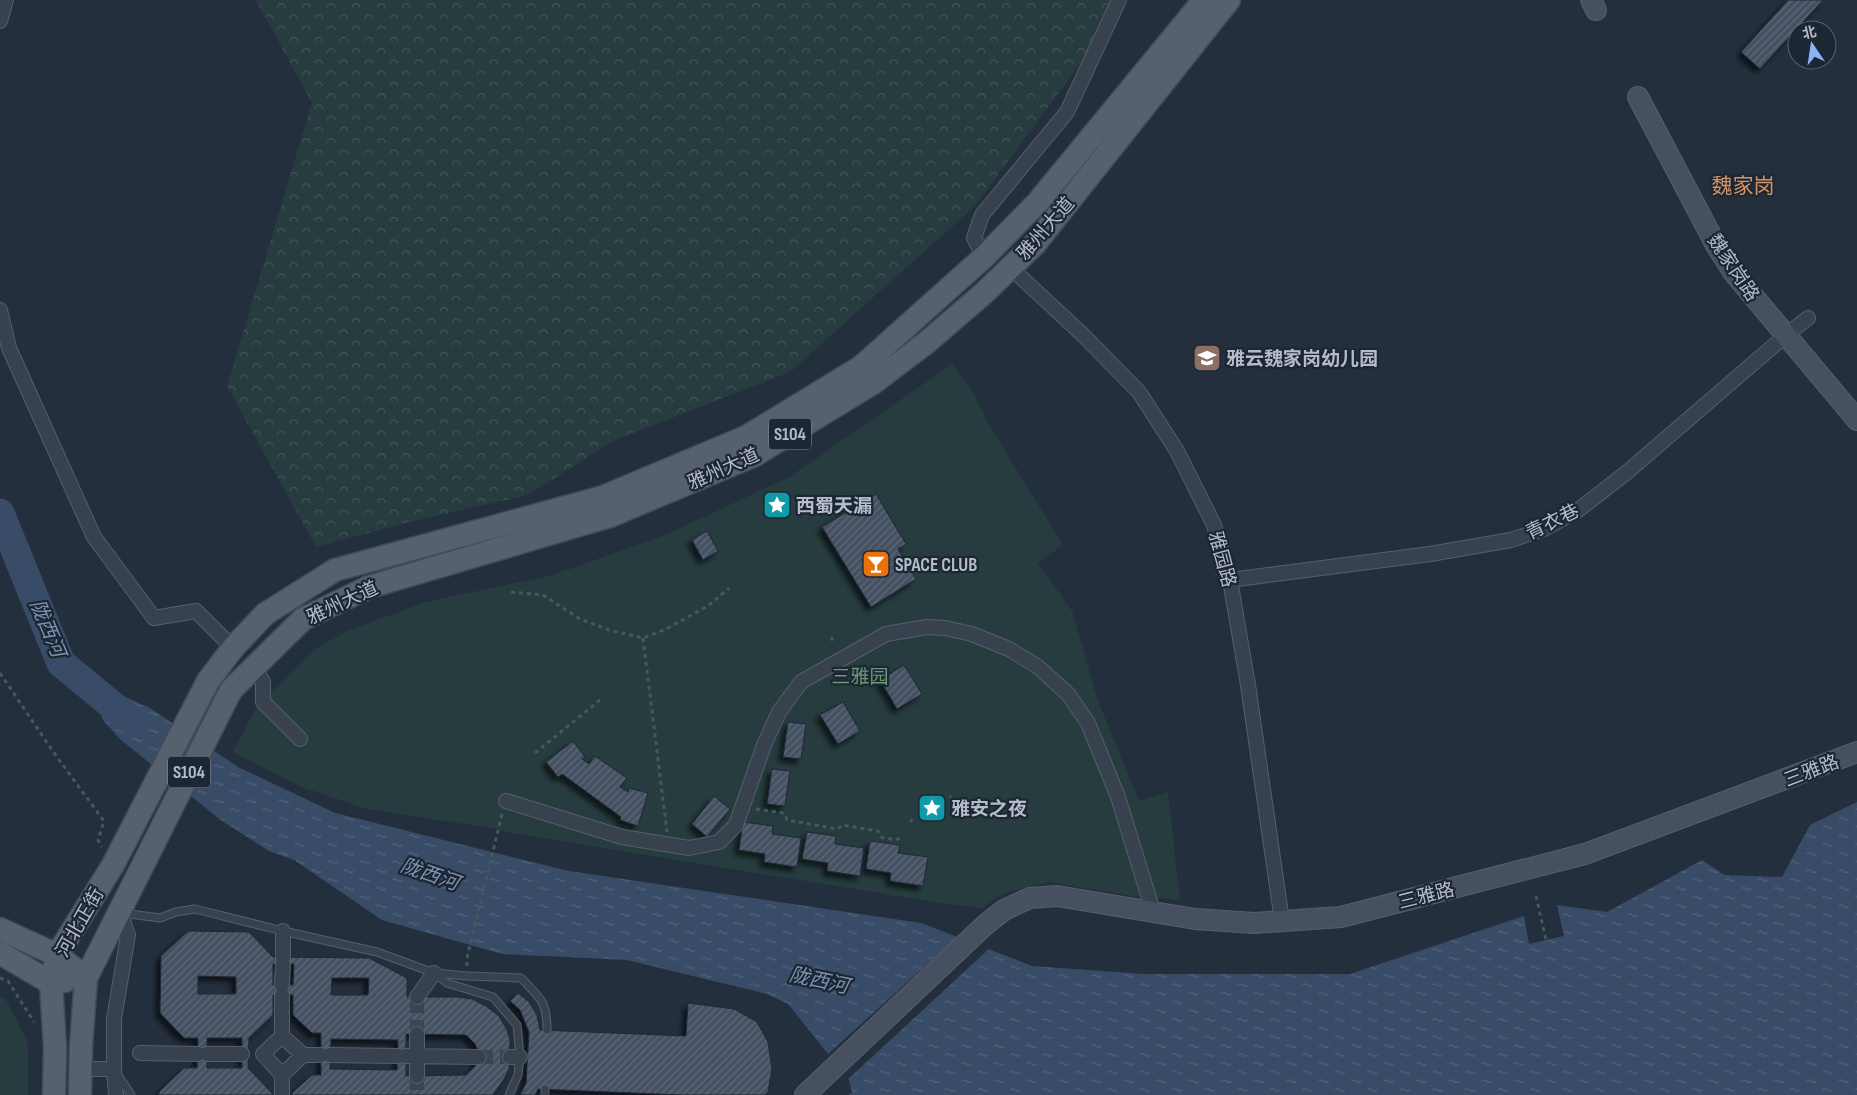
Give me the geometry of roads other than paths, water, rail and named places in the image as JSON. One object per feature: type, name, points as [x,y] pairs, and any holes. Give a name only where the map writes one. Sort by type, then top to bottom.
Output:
[{"type":"main road","name":"雅州大道","points":[[123,843],[208,681],[233,648],[265,614],[335,570],[603,497],[746,437],[861,367],[984,257],[1038,202],[1204,0]]},
{"type":"main road","name":"雅州大道","points":[[147,854],[232,690],[303,618],[369,586],[610,516],[756,455],[873,383],[926,343],[1035,244],[1229,0]]},
{"type":"main road","name":"河北正街","points":[[54,1095],[55,1047],[50,983],[57,955],[113,865],[123,843]]},
{"type":"main road","name":"河北正街","points":[[80,1095],[86,978],[120,913],[147,854]]},
{"type":"main road","points":[[0,930],[57,955],[86,978]]},
{"type":"main road","points":[[0,953],[50,983],[86,978]]},
{"type":"street","points":[[0,21],[6,0]]},
{"type":"street","points":[[984,257],[974,238],[982,215],[1067,112],[1119,0]]},
{"type":"street","name":"魏家岗路","points":[[1638,97],[1716,245],[1733,272],[1857,420]]},
{"type":"street","name":"雅园路","points":[[1010,267],[1084,336],[1138,392],[1177,451],[1214,524],[1230,580],[1248,685],[1282,921]]},
{"type":"street","points":[[0,310],[9,348],[94,537],[154,618],[196,611],[233,648]]},
{"type":"street","name":"青衣巷","points":[[1230,580],[1430,554],[1511,540],[1544,530],[1577,511],[1626,473],[1808,318]]},
{"type":"street","points":[[506,802],[622,837],[689,848],[719,842],[736,825],[764,745],[779,712],[801,682],[886,634],[927,627],[944,628],[972,634],[1009,649],[1038,666],[1068,694],[1088,723],[1115,789],[1153,911]]},
{"type":"street","points":[[253,669],[262,681],[263,702],[300,739]]},
{"type":"street","name":"三雅路","points":[[805,1095],[985,925],[1004,910],[1030,898],[1057,896],[1195,919],[1254,923],[1340,917],[1585,854],[1857,752]]},
{"type":"street","points":[[116,1095],[114,1019],[128,934],[120,913]]},
{"type":"street","points":[[283,931],[282,1036],[302,1055],[478,1056]]},
{"type":"street","points":[[417,996],[434,973]]},
{"type":"street","points":[[407,1056],[417,1034]]},
{"type":"street","points":[[140,1053],[263,1054],[282,1036]]},
{"type":"street","points":[[263,1054],[282,1075],[282,1095]]},
{"type":"street","points":[[282,1075],[302,1055]]},
{"type":"street","points":[[407,1056],[417,1076]]},
{"type":"street","points":[[80,1069],[114,1069]]},
{"type":"lane","points":[[120,913],[160,918],[195,908],[283,931],[377,952],[434,973],[521,978],[544,1003],[547,1030]]},
{"type":"lane","points":[[434,973],[447,983],[493,997],[517,1025],[515,1057],[518,1075],[509,1095]]},
{"type":"lane","points":[[114,1069],[131,1095]]},
{"type":"water","points":[[94,694],[123,696],[150,708],[238,767],[335,813],[569,871],[921,923],[1032,966],[1144,974],[1350,974],[1524,916],[1529,944],[1564,936],[1557,905],[1607,912],[1702,860],[1724,875],[1782,877],[1810,825],[1857,802],[1857,1095],[849,1095],[852,1092],[849,1080],[788,1004],[767,994],[627,960],[502,954],[382,920],[294,860],[269,851],[222,821],[121,740],[103,720]]},
{"type":"waterway","name":"陇西河","points":[[0,513],[61,663],[129,719]]},
{"type":"tunnel","points":[[417,997],[417,1034]]},
{"type":"tunnel","points":[[479,1057],[510,1057]]},
{"type":"tunnel","points":[[417,1076],[417,1095]]},
{"type":"place","name":"雅云魏家岗幼儿园","points":[[1207,358]]},
{"type":"place","name":"西蜀天漏","points":[[777,505]]},
{"type":"place","name":"SPACE CLUB","points":[[876,564]]},
{"type":"place","name":"雅安之夜","points":[[932,808]]},
{"type":"district","name":"魏家岗","points":[[1743,186]]},
{"type":"park label","name":"三雅园","points":[[860,676]]}]
